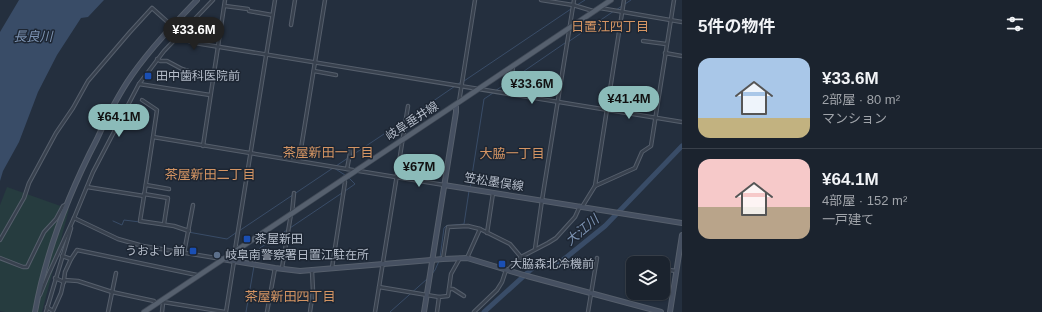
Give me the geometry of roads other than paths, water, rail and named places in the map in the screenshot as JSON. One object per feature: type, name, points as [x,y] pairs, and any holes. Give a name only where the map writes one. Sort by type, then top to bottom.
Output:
[{"type":"main road","name":"岐阜垂井線","points":[[144,312],[163,301],[198,275],[402,139],[458,104],[513,65],[611,0]]},
{"type":"street","points":[[35,312],[50,254],[67,204],[84,163],[111,110],[124,86],[148,54],[197,0]]},
{"type":"street","points":[[37,301],[100,157],[139,84],[177,37],[213,0]]},
{"type":"street","points":[[203,146],[225,0]]},
{"type":"street","points":[[235,251],[275,0]]},
{"type":"street","points":[[291,26],[295,0]]},
{"type":"street","points":[[299,161],[325,0]]},
{"type":"street","points":[[424,312],[475,0]]},
{"type":"street","points":[[541,0],[573,5],[594,12]]},
{"type":"street","points":[[535,249],[574,0]]},
{"type":"street","points":[[474,312],[497,290],[507,270],[521,257],[556,238],[575,217],[595,186],[624,0]]},
{"type":"street","points":[[595,186],[635,168],[642,152],[651,143],[664,53],[674,0]]},
{"type":"street","points":[[225,6],[272,15]]},
{"type":"street","points":[[0,240],[16,214],[29,183],[56,133],[95,73],[152,8],[171,25]]},
{"type":"street","points":[[599,8],[682,22]]},
{"type":"street","points":[[177,37],[195,43],[218,47],[682,122]]},
{"type":"street","points":[[643,41],[666,44]]},
{"type":"street","points":[[664,53],[682,56]]},
{"type":"street","points":[[158,59],[160,61],[167,61],[197,74],[213,77]]},
{"type":"street","points":[[509,94],[513,65]]},
{"type":"street","points":[[314,71],[336,75]]},
{"type":"street","points":[[139,84],[210,95]]},
{"type":"street","points":[[142,100],[158,110],[140,220],[164,224],[189,231]]},
{"type":"street","points":[[375,312],[408,106]]},
{"type":"street","points":[[153,138],[396,176],[444,185]]},
{"type":"street","points":[[347,169],[351,148]]},
{"type":"street","points":[[331,269],[345,182],[344,178]]},
{"type":"street","points":[[146,185],[169,189]]},
{"type":"street","name":"笠松墨俣線","points":[[444,185],[682,223]]},
{"type":"street","points":[[87,187],[168,198],[164,224]]},
{"type":"street","points":[[487,233],[493,192]]},
{"type":"street","points":[[282,269],[294,193]]},
{"type":"street","points":[[0,258],[23,267],[27,267],[44,232],[56,219],[63,206],[67,204]]},
{"type":"street","points":[[184,253],[193,205]]},
{"type":"street","points":[[74,218],[118,239],[143,246],[282,269],[312,271],[468,258],[591,294],[661,312]]},
{"type":"street","points":[[46,312],[55,278],[71,230],[71,225]]},
{"type":"street","points":[[443,259],[448,227],[468,226],[487,233],[512,246],[521,257]]},
{"type":"street","points":[[468,258],[480,230]]},
{"type":"street","points":[[670,312],[682,235]]},
{"type":"street","points":[[47,307],[55,311],[61,293],[65,272],[77,250],[198,275]]},
{"type":"street","points":[[62,256],[71,260]]},
{"type":"street","points":[[379,286],[447,297],[451,274],[460,258]]},
{"type":"street","points":[[588,312],[597,258]]},
{"type":"street","points":[[162,312],[163,301],[225,312],[234,261]]},
{"type":"street","points":[[267,312],[275,268]]},
{"type":"street","points":[[670,270],[676,271]]},
{"type":"street","points":[[310,312],[313,291],[312,271]]},
{"type":"street","points":[[108,312],[116,273]]},
{"type":"street","points":[[55,278],[64,281],[78,281],[112,292],[154,301],[157,304]]},
{"type":"street","points":[[449,289],[453,289],[464,296]]},
{"type":"street","points":[[437,312],[439,296]]},
{"type":"water","name":"長良川","points":[[19,0],[104,0],[88,17],[81,18],[57,55],[38,92],[19,142],[3,171],[0,181],[0,32]]},
{"type":"waterway","points":[[577,5],[585,0]]},
{"type":"waterway","points":[[625,4],[631,0]]},
{"type":"waterway","points":[[616,10],[622,6]]},
{"type":"waterway","points":[[464,81],[571,9]]},
{"type":"waterway","points":[[568,42],[614,11]]},
{"type":"waterway","points":[[495,91],[565,43]]},
{"type":"waterway","points":[[407,119],[461,82]]},
{"type":"waterway","points":[[470,188],[484,99],[493,93]]},
{"type":"waterway","points":[[351,156],[405,120]]},
{"type":"waterway","name":"大江川","points":[[484,312],[536,265],[555,266],[605,226],[682,146]]},
{"type":"waterway","points":[[336,166],[348,158]]},
{"type":"waterway","points":[[239,231],[333,168]]},
{"type":"waterway","points":[[334,168],[345,175]]},
{"type":"waterway","points":[[345,191],[355,184],[349,178]]},
{"type":"waterway","points":[[440,258],[444,228],[446,226],[464,224],[469,191]]},
{"type":"waterway","points":[[290,228],[342,193]]},
{"type":"waterway","points":[[113,221],[122,225],[124,220],[140,222]]},
{"type":"waterway","points":[[255,263],[260,248],[287,230]]},
{"type":"waterway","points":[[188,232],[227,239],[237,232]]},
{"type":"waterway","points":[[432,274],[439,261]]},
{"type":"waterway","points":[[246,312],[254,266]]},
{"type":"waterway","points":[[390,312],[427,279]]},
{"type":"place","name":"田中歯科医院前","points":[[148,76]]},
{"type":"place","name":"茶屋新田","points":[[247,239]]},
{"type":"place","name":"うおよし前","points":[[193,251]]},
{"type":"place","name":"岐阜南警察署日置江駐在所","points":[[217,255]]},
{"type":"place","name":"大脇森北冷機前","points":[[502,264]]},
{"type":"district","name":"日置江四丁目","points":[[610,26]]},
{"type":"district","name":"茶屋新田一丁目","points":[[328,152]]},
{"type":"district","name":"大脇一丁目","points":[[512,153]]},
{"type":"district","name":"茶屋新田二丁目","points":[[210,174]]},
{"type":"district","name":"茶屋新田四丁目","points":[[290,296]]}]
